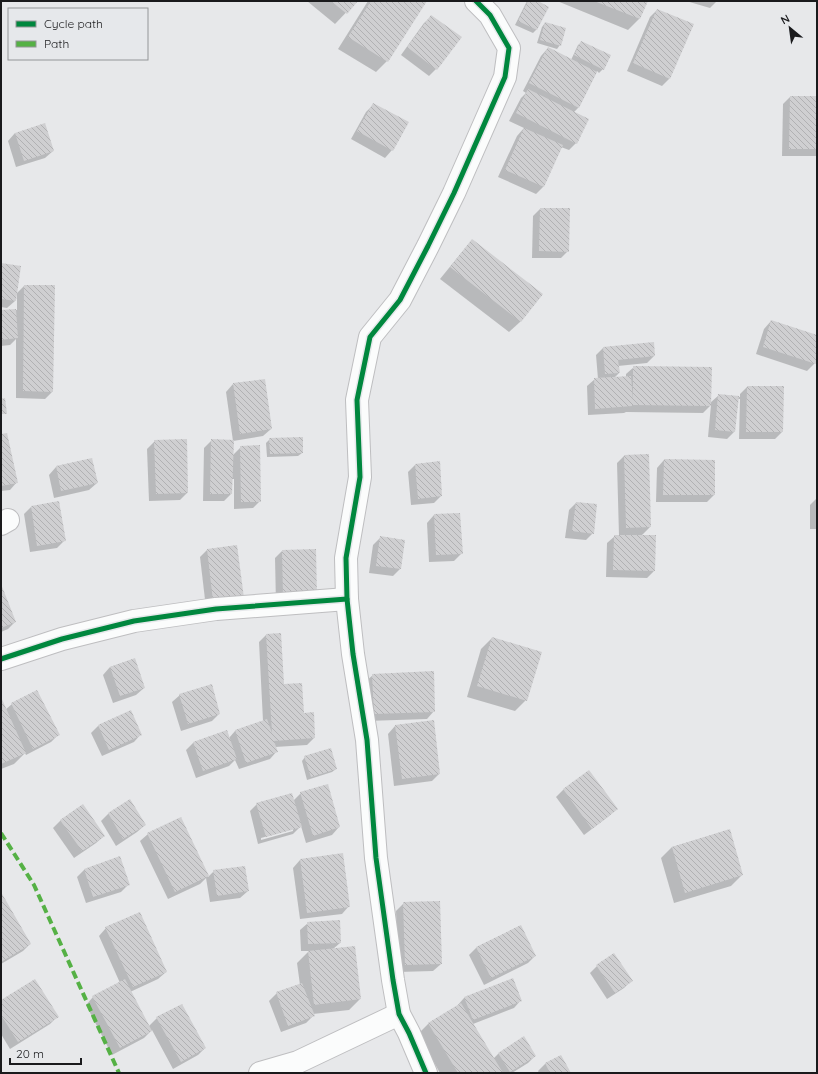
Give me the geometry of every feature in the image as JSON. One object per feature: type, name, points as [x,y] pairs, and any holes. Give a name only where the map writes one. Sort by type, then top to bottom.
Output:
[{"type":"street","points":[[426,1073],[399,1014],[393,980],[376,858],[367,740],[353,654],[347,599],[346,558],[360,477],[357,400],[370,337],[400,300],[454,193],[505,77],[510,48],[490,15],[476,1]]},
{"type":"street","points":[[1,659],[62,639],[134,621],[216,609],[347,599]]},
{"type":"street","points":[[260,1073],[298,1062],[399,1014]]},
{"type":"building","points":[[331,1],[358,1],[347,14]]},
{"type":"building","points":[[371,1],[427,1],[388,62],[348,37]]},
{"type":"building","points":[[528,1],[538,1],[549,7],[537,30],[518,21]]},
{"type":"building","points":[[594,1],[648,1],[640,19]]},
{"type":"building","points":[[657,9],[694,24],[670,79],[633,63]]},
{"type":"building","points":[[431,15],[462,37],[437,70],[407,47]]},
{"type":"building","points":[[545,22],[566,28],[561,46],[540,40]]},
{"type":"building","points":[[581,41],[611,55],[604,70],[574,55]]},
{"type":"building","points":[[548,47],[597,72],[579,108],[529,83]]},
{"type":"building","points":[[528,89],[589,119],[577,144],[516,113]]},
{"type":"building","points":[[790,96],[817,96],[817,149],[789,149]]},
{"type":"building","points":[[373,103],[409,122],[393,151],[357,131]]},
{"type":"building","points":[[45,123],[54,151],[24,161],[15,133]]},
{"type":"building","points":[[524,128],[563,145],[544,187],[505,170]]},
{"type":"building","points":[[540,208],[570,208],[569,252],[539,251]]},
{"type":"building","points":[[472,239],[543,294],[521,322],[450,267]]},
{"type":"building","points":[[1,263],[21,266],[16,301],[1,299]]},
{"type":"building","points":[[24,285],[55,285],[53,392],[23,391]]},
{"type":"building","points":[[16,309],[18,338],[1,340],[1,310]]},
{"type":"building","points":[[771,320],[817,335],[816,364],[763,347]]},
{"type":"building","points":[[654,342],[655,356],[618,360],[620,373],[605,374],[603,347]]},
{"type":"building","points":[[633,366],[712,367],[711,406],[632,405],[595,409],[594,378],[631,376],[633,400]]},
{"type":"building","points":[[265,379],[272,429],[240,434],[233,383]]},
{"type":"building","points":[[747,386],[784,386],[783,432],[746,432]]},
{"type":"building","points":[[718,394],[739,396],[735,432],[715,430]]},
{"type":"building","points":[[5,398],[7,414],[1,414],[1,399]]},
{"type":"building","points":[[7,433],[18,483],[1,486],[1,434]]},
{"type":"building","points":[[303,437],[303,453],[270,454],[269,438]]},
{"type":"building","points":[[187,439],[188,493],[156,494],[154,440]]},
{"type":"building","points":[[211,439],[234,440],[232,494],[210,494]]},
{"type":"building","points":[[260,445],[261,502],[241,502],[240,446]]},
{"type":"building","points":[[649,454],[651,527],[626,528],[624,455]]},
{"type":"building","points":[[92,458],[98,483],[61,491],[56,466]]},
{"type":"building","points":[[664,459],[715,460],[715,495],[663,495]]},
{"type":"building","points":[[440,461],[442,496],[418,499],[415,464]]},
{"type":"building","points":[[59,501],[66,541],[37,546],[31,506]]},
{"type":"building","points":[[576,502],[597,504],[594,534],[572,531]]},
{"type":"building","points":[[460,513],[463,554],[436,555],[434,514]]},
{"type":"building","points":[[614,535],[656,535],[655,571],[613,570]]},
{"type":"building","points":[[380,536],[405,540],[401,569],[376,566]]},
{"type":"building","points":[[237,545],[244,598],[213,601],[207,549]]},
{"type":"building","points":[[316,549],[317,597],[283,597],[282,550]]},
{"type":"building","points":[[1,584],[16,622],[1,628]]},
{"type":"building","points":[[281,633],[284,684],[302,683],[304,713],[314,712],[315,738],[274,741],[278,752],[246,763],[235,730],[267,719],[272,733],[266,634]]},
{"type":"building","points":[[492,637],[542,652],[527,701],[477,686]]},
{"type":"building","points":[[135,658],[145,688],[120,696],[110,667]]},
{"type":"building","points":[[434,671],[435,712],[374,714],[372,674]]},
{"type":"building","points":[[212,684],[220,714],[188,724],[179,694]]},
{"type":"building","points":[[37,690],[60,735],[33,749],[11,703]]},
{"type":"building","points":[[1,697],[26,753],[1,764]]},
{"type":"building","points":[[131,710],[142,735],[109,750],[98,725]]},
{"type":"building","points":[[434,720],[440,774],[402,779],[395,725]]},
{"type":"building","points":[[227,730],[237,759],[203,771],[193,742]]},
{"type":"building","points":[[331,748],[337,769],[311,777],[304,756]]},
{"type":"building","points":[[589,770],[618,809],[592,829],[563,789]]},
{"type":"building","points":[[328,784],[340,827],[313,836],[300,792]]},
{"type":"building","points":[[292,793],[302,827],[266,837],[256,803]]},
{"type":"building","points":[[130,799],[146,825],[123,839],[108,813]]},
{"type":"building","points":[[83,804],[105,836],[82,851],[60,820]]},
{"type":"building","points":[[181,817],[209,876],[175,892],[147,833]]},
{"type":"building","points":[[730,829],[743,875],[685,893],[672,847]]},
{"type":"building","points":[[343,853],[350,907],[307,913],[300,859]]},
{"type":"building","points":[[120,856],[130,885],[93,897],[84,869]]},
{"type":"building","points":[[245,866],[249,891],[217,896],[213,870]]},
{"type":"building","points":[[1,892],[31,944],[1,962]]},
{"type":"building","points":[[440,901],[442,964],[405,965],[403,902]]},
{"type":"building","points":[[140,912],[167,972],[133,987],[105,927]]},
{"type":"building","points":[[340,920],[341,943],[308,944],[307,922]]},
{"type":"building","points":[[521,925],[536,956],[491,978],[476,947]]},
{"type":"building","points":[[355,946],[361,999],[314,1005],[308,951]]},
{"type":"building","points":[[614,953],[633,981],[615,993],[596,965]]},
{"type":"building","points":[[513,978],[522,1001],[473,1020],[464,997]]},
{"type":"building","points":[[35,979],[59,1017],[18,1042],[1,1015],[1,1000]]},
{"type":"building","points":[[125,979],[152,1031],[120,1048],[92,996]]},
{"type":"building","points":[[302,983],[315,1016],[288,1026],[276,992]]},
{"type":"building","points":[[461,1003],[503,1073],[458,1073],[428,1023]]},
{"type":"building","points":[[182,1004],[206,1048],[181,1062],[156,1017]]},
{"type":"building","points":[[524,1036],[536,1056],[510,1072],[498,1053]]},
{"type":"building","points":[[561,1055],[571,1073],[550,1073],[545,1063]]},
{"type":"marked path","points":[[1,833],[34,885],[119,1073]]},
{"type":"cycle path","points":[[426,1073],[399,1014],[393,980],[376,858],[367,740],[353,654],[347,599],[346,558],[360,477],[357,400],[370,337],[400,300],[454,193],[505,77],[509,48],[490,15],[476,1]]},
{"type":"cycle path","points":[[1,659],[62,639],[134,621],[216,609],[347,599]]}]
